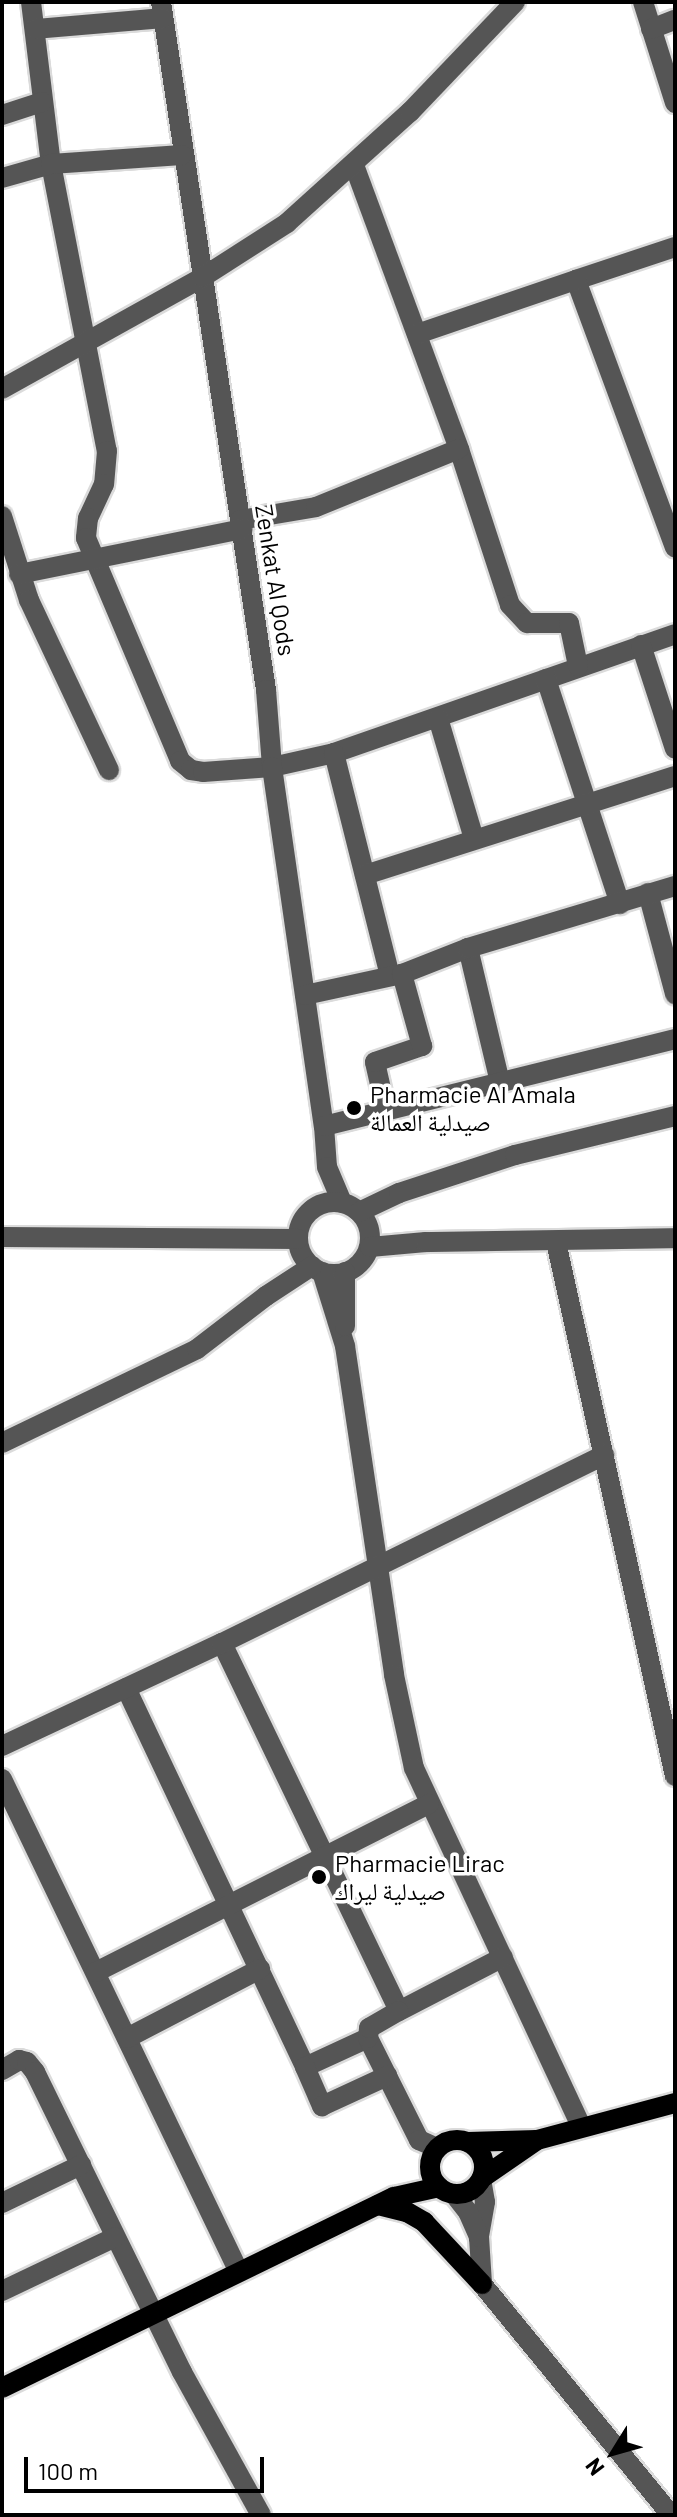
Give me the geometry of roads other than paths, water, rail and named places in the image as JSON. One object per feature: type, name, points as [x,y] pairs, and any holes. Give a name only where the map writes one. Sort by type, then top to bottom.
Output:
[{"type":"main road","points":[[386,2201],[434,2152],[451,2140],[537,2140],[675,2103]]},
{"type":"main road","points":[[2,2388],[238,2270],[386,2201],[446,2190],[471,2190],[482,2178],[537,2140]]},
{"type":"main road","points":[[468,2142],[484,2161],[482,2178]]},
{"type":"main road","points":[[434,2152],[430,2172],[446,2190]]},
{"type":"main road","points":[[386,2201],[417,2216],[482,2284]]},
{"type":"street","points":[[31,2],[51,164],[107,468],[88,518],[86,538],[180,761],[191,770],[203,772],[272,767],[334,753],[675,634]]},
{"type":"street","points":[[643,2],[675,103]]},
{"type":"street","points":[[2,389],[203,277],[287,223],[354,165],[453,69],[513,3]]},
{"type":"street","points":[[35,29],[162,10]]},
{"type":"street","name":"Zenkat Al Qods","points":[[162,10],[266,690],[272,767],[324,1126],[327,1167]]},
{"type":"street","points":[[651,29],[675,20]]},
{"type":"street","points":[[2,115],[42,102]]},
{"type":"street","points":[[2,178],[51,164],[182,155]]},
{"type":"street","points":[[354,165],[459,449],[510,605],[527,623],[569,623],[578,666]]},
{"type":"street","points":[[417,334],[675,247]]},
{"type":"street","points":[[576,280],[675,547]]},
{"type":"street","points":[[19,574],[316,507],[459,449]]},
{"type":"street","points":[[2,516],[19,574],[109,770]]},
{"type":"street","points":[[641,645],[675,749]]},
{"type":"street","points":[[546,679],[620,904]]},
{"type":"street","points":[[438,718],[474,839]]},
{"type":"street","points":[[334,753],[365,875],[422,1046],[375,1062],[386,1111]]},
{"type":"street","points":[[365,875],[675,776]]},
{"type":"street","points":[[305,995],[396,975],[468,948],[675,886]]},
{"type":"street","points":[[648,893],[672,969],[675,994]]},
{"type":"street","points":[[468,948],[500,1082]]},
{"type":"street","points":[[324,1126],[675,1039]]},
{"type":"street","points":[[2,1443],[197,1349],[266,1296],[307,1244],[324,1203],[350,1207],[515,1155],[675,1116]]},
{"type":"street","points":[[327,1167],[370,1240]]},
{"type":"street","points":[[327,1167],[307,1244],[345,1346]]},
{"type":"street","points":[[2,1237],[241,1240],[307,1244],[345,1272]]},
{"type":"street","points":[[370,1240],[556,1242],[675,1238]]},
{"type":"street","points":[[345,1272],[361,1263],[370,1240]]},
{"type":"street","points":[[556,1242],[675,1776]]},
{"type":"street","points":[[345,1272],[345,1346],[378,1566],[414,1768],[581,2126]]},
{"type":"street","points":[[2,1746],[222,1643],[604,1455]]},
{"type":"street","points":[[222,1643],[399,2011]]},
{"type":"street","points":[[126,1688],[322,2106],[387,2076]]},
{"type":"street","points":[[2,1779],[238,2270]]},
{"type":"street","points":[[96,1972],[324,1860],[429,1804]]},
{"type":"street","points":[[434,2152],[419,2140],[368,2038],[369,2028],[503,1957]]},
{"type":"street","points":[[127,2038],[260,1969]]},
{"type":"street","points":[[305,2067],[368,2038]]},
{"type":"street","points":[[2,2070],[19,2060],[27,2062],[81,2165],[152,2313],[261,2515]]},
{"type":"street","points":[[2,2203],[81,2165]]},
{"type":"street","points":[[482,2178],[485,2202],[479,2237],[482,2284],[671,2515]]},
{"type":"street","points":[[446,2190],[468,2212],[479,2237]]},
{"type":"street","points":[[2,2291],[115,2237]]},
{"type":"place","name":"Pharmacie Al Amala صيدلية العمالة","points":[[354,1108]]},
{"type":"place","name":"Pharmacie Lirac صيدلية ليراك","points":[[319,1877]]}]
